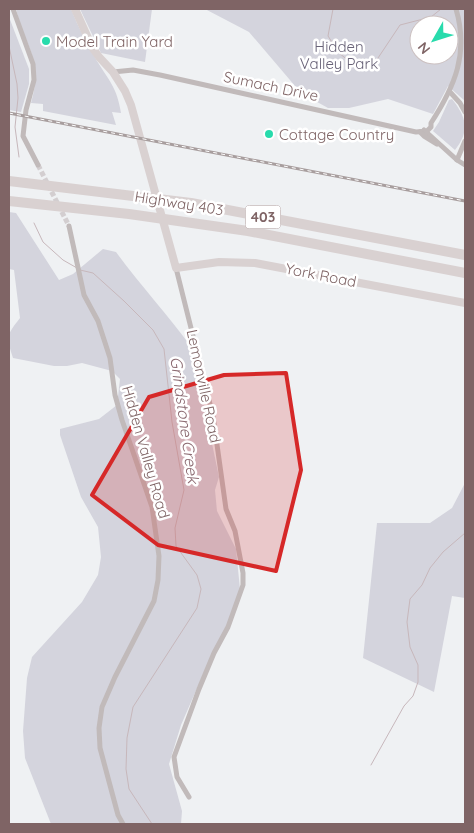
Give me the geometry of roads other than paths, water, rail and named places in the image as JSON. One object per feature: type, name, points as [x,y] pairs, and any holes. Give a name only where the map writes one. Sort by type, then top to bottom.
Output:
[{"type":"highway","name":"Highway 403","points":[[9,181],[191,203],[465,255]]},
{"type":"highway","name":"Highway 403","points":[[9,201],[129,214],[239,230],[465,273]]},
{"type":"street","points":[[13,9],[33,64],[34,80],[26,110],[23,136],[38,165]]},
{"type":"street","name":"Lemonville Road","points":[[75,9],[92,47],[98,57],[113,72],[131,105],[171,247],[213,416],[226,509],[235,531],[243,574],[243,585],[228,627],[203,680],[174,758],[178,776],[188,797]]},
{"type":"street","points":[[422,131],[427,131],[431,127],[431,123],[450,92],[456,75],[461,52],[461,36],[456,9]]},
{"type":"street","name":"Sumach Drive","points":[[113,72],[133,70],[160,75],[422,131]]},
{"type":"street","points":[[450,92],[465,112]]},
{"type":"street","points":[[422,131],[436,140],[465,165]]},
{"type":"street","points":[[457,160],[465,141]]},
{"type":"street","name":"Hidden Valley Road","points":[[69,226],[84,295],[98,322],[110,358],[115,395],[122,420],[152,507],[159,556],[158,580],[154,602],[115,677],[102,707],[98,728],[100,748],[118,815],[123,824]]},
{"type":"street","name":"York Road","points":[[176,268],[219,262],[255,263],[465,303]]},
{"type":"waterway","name":"Grindstone Creek","points":[[333,9],[328,36],[339,53],[359,69],[374,64],[400,25],[431,17],[441,9]]},
{"type":"waterway","name":"Grindstone Creek","points":[[9,46],[17,84],[18,98],[15,127],[19,157]]},
{"type":"waterway","name":"Grindstone Creek","points":[[34,223],[43,242],[63,260],[77,268]]},
{"type":"waterway","name":"Grindstone Creek","points":[[80,270],[93,273],[124,301],[153,330],[164,349],[172,422],[184,490],[175,528],[176,546],[197,575],[201,589],[197,608],[133,707],[127,738],[126,769],[129,789],[152,824]]},
{"type":"waterway","points":[[371,765],[404,706],[413,696],[418,682],[418,665],[410,647],[407,622],[410,599],[422,585],[430,568],[443,552],[465,533]]},
{"type":"tunnel","points":[[38,165],[69,226]]},
{"type":"railway","points":[[9,113],[465,201]]},
{"type":"place","name":"Model Train Yard","points":[[46,41]]},
{"type":"place","name":"Cottage Country","points":[[269,134]]},
{"type":"park label","name":"Hidden Valley Park","points":[[339,54]]}]
